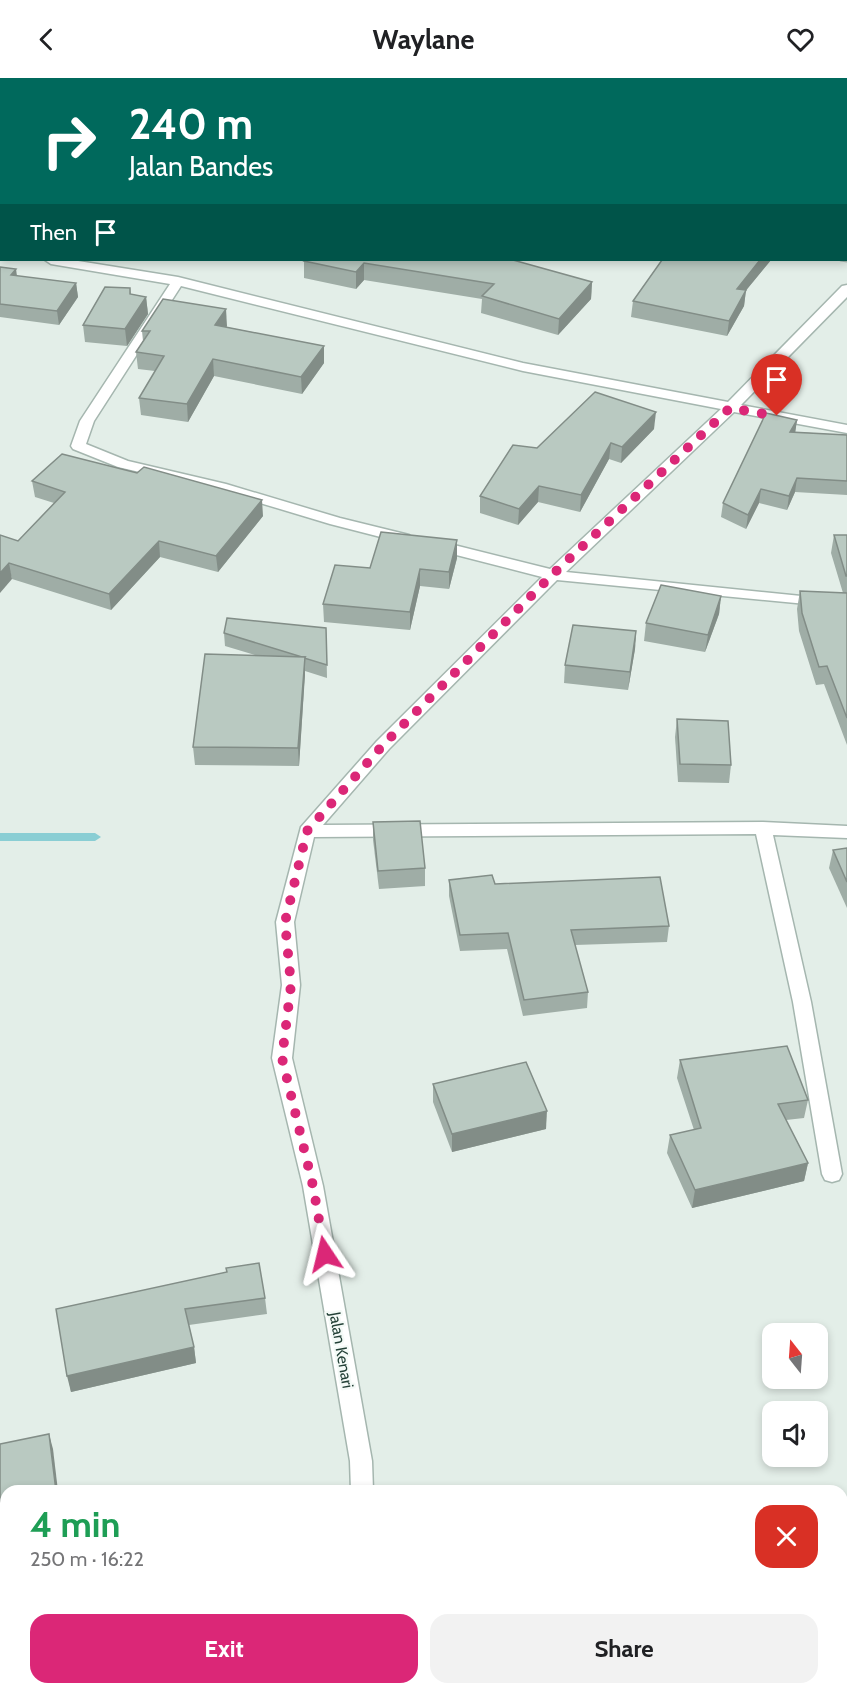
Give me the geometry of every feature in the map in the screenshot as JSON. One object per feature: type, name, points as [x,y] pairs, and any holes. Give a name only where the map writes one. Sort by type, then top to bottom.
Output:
[{"type":"street","points":[[57,261],[178,281],[523,367],[847,429]]},
{"type":"street","points":[[178,281],[87,421],[78,446],[123,464],[221,488],[335,521],[553,574],[833,605]]},
{"type":"street","name":"Jalan Kenari","points":[[362,1485],[362,1461],[315,1197],[282,1058],[291,985],[285,922],[307,831],[383,745],[553,574],[730,408],[847,289]]},
{"type":"street","points":[[763,828],[802,1002],[832,1174]]},
{"type":"street","points":[[307,831],[763,828],[847,832]]},
{"type":"building","points":[[304,261],[517,261],[592,282],[559,319],[482,296],[494,284],[364,263],[356,272]]},
{"type":"building","points":[[661,261],[759,261],[737,289],[746,290],[729,321],[633,301]]},
{"type":"building","points":[[0,267],[16,269],[11,275],[76,283],[57,311],[0,304]]},
{"type":"building","points":[[105,287],[130,288],[130,294],[146,297],[125,329],[83,325]]},
{"type":"building","points":[[163,299],[226,309],[215,325],[324,346],[301,377],[213,359],[187,404],[139,398],[164,356],[136,352],[150,331],[142,331]]},
{"type":"building","points":[[595,392],[656,412],[622,447],[611,443],[581,495],[539,486],[519,509],[480,496],[513,445],[537,448]]},
{"type":"building","points":[[766,413],[797,420],[790,432],[847,435],[847,481],[797,478],[789,496],[761,489],[748,515],[723,503]]},
{"type":"building","points":[[62,454],[137,473],[144,467],[262,500],[216,556],[159,541],[109,594],[9,563],[0,573],[0,535],[18,541],[65,492],[32,481]]},
{"type":"building","points":[[381,532],[457,540],[449,572],[420,569],[410,612],[323,604],[335,565],[370,568]]},
{"type":"building","points":[[834,535],[847,535],[847,576],[846,576]]},
{"type":"building","points":[[661,585],[721,596],[708,635],[646,623]]},
{"type":"building","points":[[800,591],[847,593],[847,718],[827,666],[819,667],[802,613]]},
{"type":"building","points":[[227,618],[326,628],[327,665],[224,633]]},
{"type":"building","points":[[573,625],[636,631],[630,672],[565,665]]},
{"type":"building","points":[[205,654],[305,657],[298,748],[193,747]]},
{"type":"building","points":[[677,719],[728,721],[731,765],[680,764]]},
{"type":"building","points":[[420,821],[425,868],[378,871],[373,822]]},
{"type":"building","points":[[847,848],[847,882],[833,850]]},
{"type":"building","points":[[492,875],[495,884],[660,877],[669,926],[571,930],[588,992],[524,1000],[508,933],[460,935],[449,880]]},
{"type":"building","points":[[787,1046],[808,1100],[778,1104],[808,1163],[695,1190],[670,1135],[701,1128],[680,1060]]},
{"type":"building","points":[[526,1062],[547,1111],[452,1134],[433,1084]]},
{"type":"building","points":[[259,1263],[265,1298],[185,1309],[194,1347],[67,1376],[56,1309],[227,1272],[226,1268]]},
{"type":"building","points":[[49,1434],[55,1485],[0,1485],[0,1444]]},
{"type":"waterway","points":[[0,837],[95,837]]},
{"type":"route","points":[[325,1254],[313,1186],[282,1058],[291,985],[285,922],[307,831],[383,745],[553,574],[730,408],[777,416]]}]
